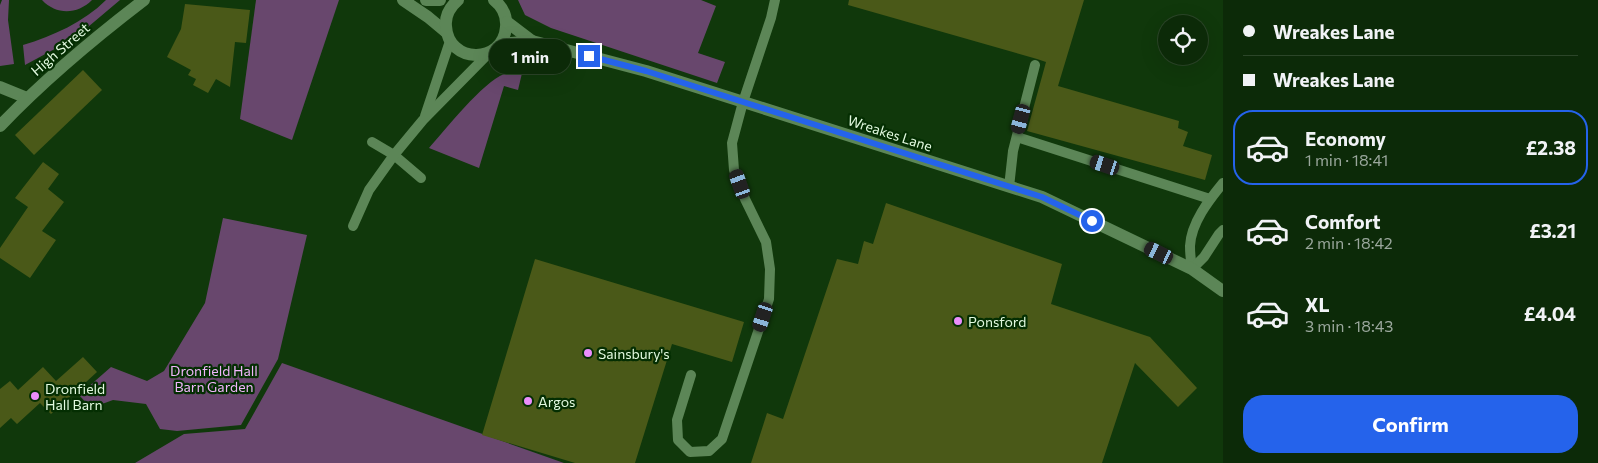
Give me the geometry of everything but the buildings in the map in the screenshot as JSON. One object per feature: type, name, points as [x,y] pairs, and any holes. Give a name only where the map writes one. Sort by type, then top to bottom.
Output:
[{"type":"street","name":"High Street","points":[[0,126],[27,98],[114,23],[144,0]]},
{"type":"street","points":[[403,0],[428,17],[448,36],[456,48],[464,53],[481,55],[490,52],[500,44],[506,33],[504,11]]},
{"type":"street","points":[[426,0],[440,0]]},
{"type":"street","points":[[448,36],[445,22],[448,12],[458,0]]},
{"type":"street","name":"Wreakes Lane","points":[[494,0],[532,41]]},
{"type":"street","name":"Wreakes Lane","points":[[500,44],[532,41],[646,71],[1042,197],[1192,270],[1223,291]]},
{"type":"street","points":[[0,87],[27,98]]},
{"type":"lane","points":[[691,375],[678,420],[678,440],[690,452],[709,451],[722,439],[769,299],[770,269],[766,242],[745,199],[734,170],[732,143],[775,0]]},
{"type":"lane","points":[[424,120],[448,36]]},
{"type":"lane","points":[[353,226],[369,190],[394,155],[424,120],[490,52]]},
{"type":"lane","points":[[1009,187],[1013,151],[1035,65]]},
{"type":"lane","points":[[1017,137],[1210,199]]},
{"type":"lane","points":[[372,142],[394,155],[421,178]]},
{"type":"lane","points":[[1192,270],[1190,244],[1198,220],[1210,199],[1223,183]]},
{"type":"lane","points":[[1192,270],[1223,230]]},
{"type":"green space","points":[[2,0],[9,0],[8,20],[14,64],[0,66],[0,5]]},
{"type":"green space","points":[[42,0],[92,0],[73,11],[60,11]]},
{"type":"green space","points":[[106,0],[120,0],[88,27],[62,45],[25,65],[23,45],[78,22]]},
{"type":"green space","points":[[256,0],[339,0],[292,140],[240,119]]},
{"type":"green space","points":[[518,0],[701,0],[716,6],[698,53],[725,62],[717,83],[551,28],[525,15]]},
{"type":"green space","points":[[523,69],[518,90],[504,86],[479,168],[429,148],[486,86],[504,74]]},
{"type":"green space","name":"Dronfield Hall Barn Garden","points":[[223,218],[307,235],[278,359],[241,425],[177,431],[160,429],[146,404],[113,400],[91,408],[79,395],[111,367],[147,381],[164,371],[205,303]]},
{"type":"green space","points":[[282,363],[564,463],[135,463],[184,434],[245,429]]},
{"type":"place","name":"Ponsford","points":[[958,321]]},
{"type":"place","name":"Sainsbury's","points":[[588,353]]},
{"type":"place","name":"Dronfield Hall Barn","points":[[35,396]]},
{"type":"place","name":"Argos","points":[[528,401]]},
{"type":"route","points":[[589,56],[646,71],[1042,197],[1092,221]]}]
